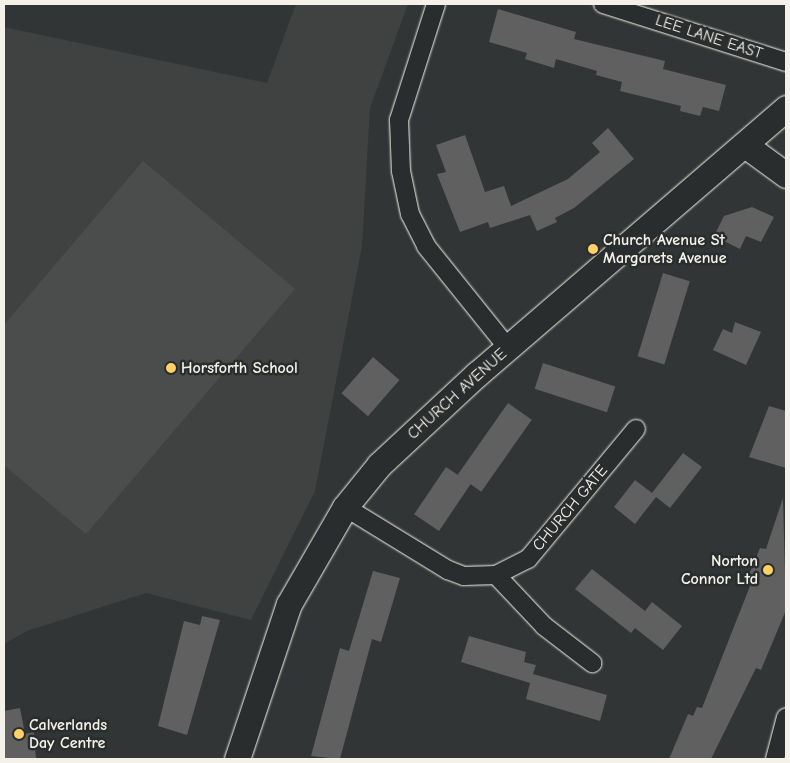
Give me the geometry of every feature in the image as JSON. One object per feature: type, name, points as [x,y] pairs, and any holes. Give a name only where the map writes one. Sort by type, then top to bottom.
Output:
[{"type":"street","points":[[436,4],[399,120],[401,172],[410,214],[426,246],[508,348]]},
{"type":"street","name":"LEE LANE EAST","points":[[603,4],[786,62]]},
{"type":"street","name":"CHURCH AVENUE","points":[[237,759],[289,604],[345,507],[379,465],[508,348],[786,108]]},
{"type":"street","points":[[745,145],[786,175]]},
{"type":"street","name":"CHURCH GATE","points":[[345,507],[448,570],[464,576],[496,575],[528,559],[636,430]]},
{"type":"street","points":[[496,575],[544,626],[592,663]]},
{"type":"street","points":[[775,759],[786,717]]},
{"type":"shaded area","name":"Horsforth School","points":[[296,4],[408,4],[370,108],[362,246],[315,491],[251,620],[146,593],[27,631],[4,644],[4,27],[267,83]]},
{"type":"shaded area","points":[[143,161],[295,289],[86,534],[4,465],[4,325]]},
{"type":"building","points":[[498,9],[576,32],[574,39],[665,61],[663,69],[726,85],[719,111],[703,107],[700,116],[680,111],[681,106],[620,91],[622,82],[596,75],[597,71],[556,59],[554,68],[525,59],[527,53],[489,42]]},
{"type":"building","points":[[608,128],[634,159],[574,208],[555,218],[557,222],[537,231],[530,215],[490,228],[488,222],[460,232],[437,174],[446,172],[436,145],[465,135],[485,192],[504,186],[511,206],[568,179],[600,152],[592,143]]},
{"type":"building","points":[[752,207],[774,217],[761,242],[746,236],[740,249],[714,236],[724,216]]},
{"type":"building","points":[[663,273],[690,281],[664,364],[638,356]]},
{"type":"building","points":[[735,322],[761,332],[746,365],[713,350],[723,329],[732,333]]},
{"type":"building","points":[[373,357],[399,380],[368,416],[342,393]]},
{"type":"building","points":[[543,363],[615,386],[607,412],[535,389]]},
{"type":"building","points":[[508,403],[532,420],[481,492],[458,475]]},
{"type":"building","points":[[769,406],[786,411],[786,468],[749,457]]},
{"type":"building","points":[[683,453],[702,467],[670,508],[656,497],[635,524],[614,507],[635,480],[652,493]]},
{"type":"building","points":[[446,467],[471,484],[439,531],[414,514]]},
{"type":"building","points":[[783,498],[786,610],[761,670],[756,668],[711,759],[669,759],[688,714],[693,716],[697,707],[702,708],[750,586],[745,584],[760,548],[766,549]]},
{"type":"building","points":[[592,569],[645,611],[652,602],[682,626],[663,650],[635,628],[631,633],[575,589]]},
{"type":"building","points":[[373,571],[400,578],[381,642],[372,639],[340,759],[311,756],[340,648],[349,651]]},
{"type":"building","points":[[202,616],[220,620],[187,735],[158,726],[184,621],[200,625]]},
{"type":"building","points":[[469,636],[526,652],[524,662],[536,665],[533,674],[607,695],[600,721],[526,699],[530,683],[461,662]]},
{"type":"building","name":"Calverlands Day Centre","points":[[20,708],[25,734],[34,732],[36,759],[4,759],[4,711]]},
{"type":"place","name":"Church Avenue St Margarets Avenue","points":[[593,249]]},
{"type":"place","name":"Horsforth School","points":[[171,368]]},
{"type":"place","name":"Norton Connor Ltd","points":[[768,570]]},
{"type":"place","name":"Calverlands Day Centre","points":[[19,734]]}]
